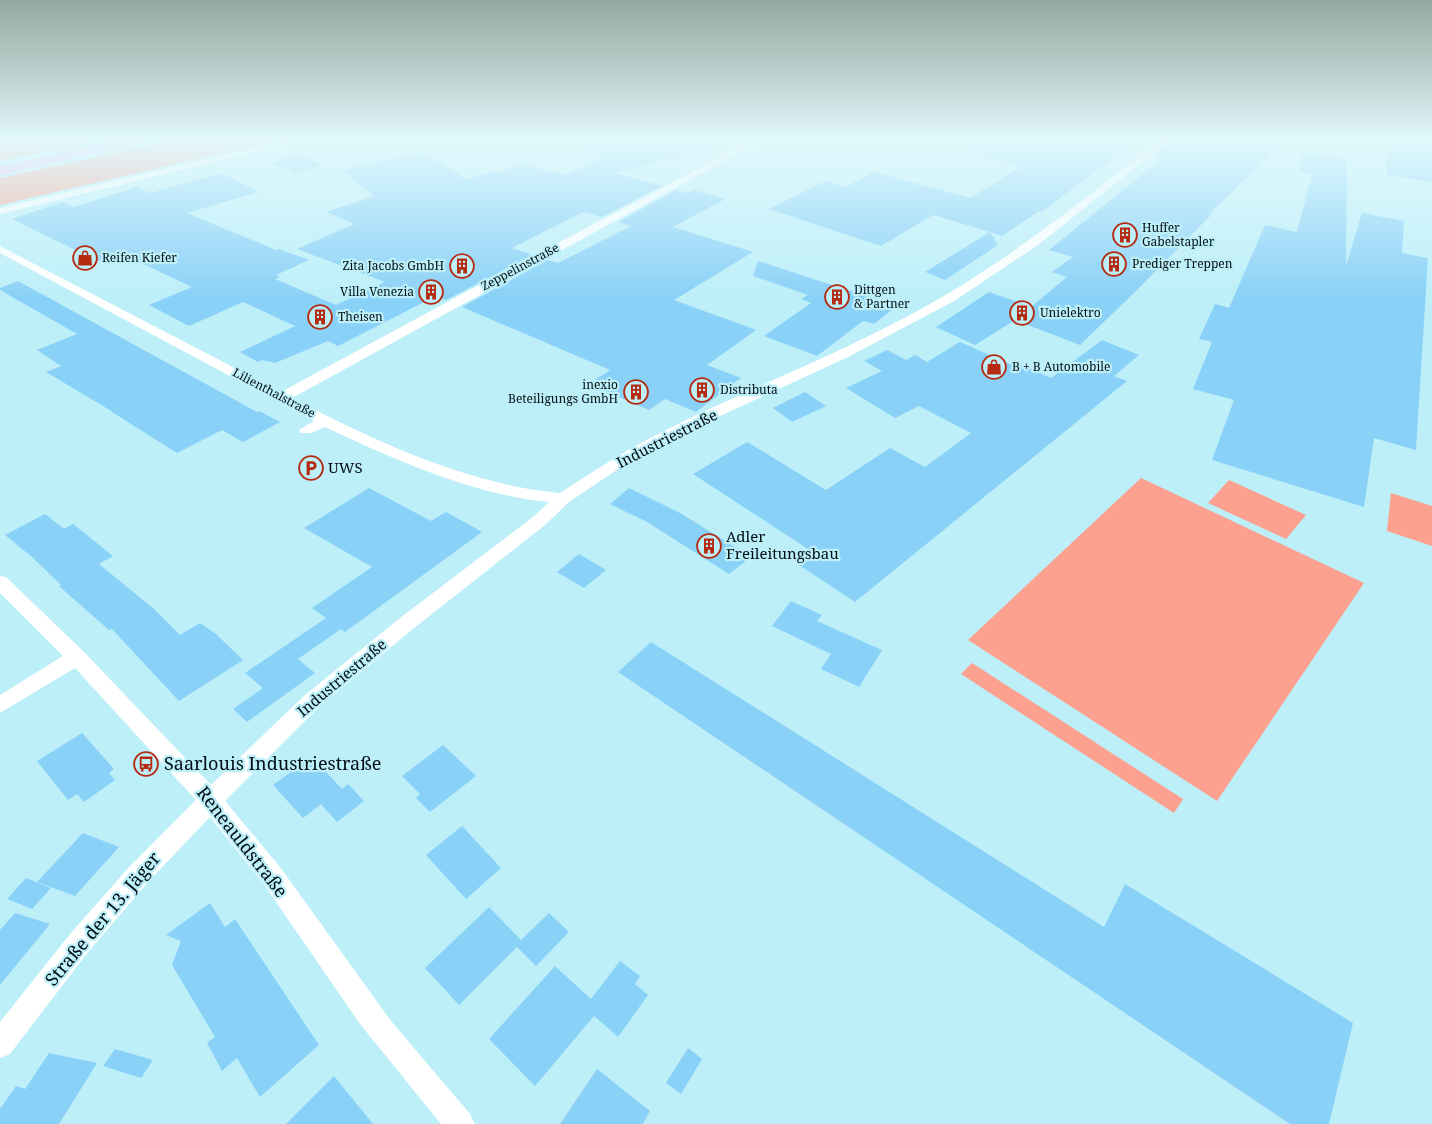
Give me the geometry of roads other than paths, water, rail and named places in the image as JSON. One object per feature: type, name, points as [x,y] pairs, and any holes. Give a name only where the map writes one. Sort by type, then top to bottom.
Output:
[{"type":"street","points":[[0,211],[79,192]]},
{"type":"street","name":"Zeppelinstraße","points":[[283,398],[485,286],[661,192]]},
{"type":"street","name":"Industriestraße","points":[[210,800],[312,702],[407,623],[539,521],[563,498],[631,454],[661,438],[863,346],[950,298],[1012,258],[1098,192]]},
{"type":"street","name":"Lilienthalstraße","points":[[0,249],[325,421],[390,451],[487,484],[541,496],[563,498]]},
{"type":"street","points":[[306,430],[325,421]]},
{"type":"street","name":"Reneauldstraße","points":[[0,582],[77,657],[210,800],[260,860],[358,1000],[419,1078],[460,1124]]},
{"type":"street","points":[[0,705],[77,657]]},
{"type":"street","name":"Straße der 13. Jäger","points":[[0,1044],[79,943],[140,872],[210,800]]},
{"type":"place","name":"Huffer Gabelstapler","points":[[1125,235]]},
{"type":"place","name":"Reifen Kiefer","points":[[85,258]]},
{"type":"place","name":"Prediger Treppen","points":[[1114,264]]},
{"type":"place","name":"Zita Jacobs GmbH","points":[[462,266]]},
{"type":"place","name":"Villa Venezia","points":[[431,292]]},
{"type":"place","name":"Dittgen & Partner","points":[[837,297]]},
{"type":"place","name":"Unielektro","points":[[1022,313]]},
{"type":"place","name":"Theisen","points":[[320,317]]},
{"type":"place","name":"B + B Automobile","points":[[994,367]]},
{"type":"place","name":"Distributa","points":[[702,390]]},
{"type":"place","name":"inexio Beteiligungs GmbH","points":[[636,392]]},
{"type":"place","name":"UWS","points":[[311,468]]},
{"type":"place","name":"Adler Freileitungsbau","points":[[709,546]]},
{"type":"place","name":"Saarlouis Industriestraße","points":[[146,764]]}]
